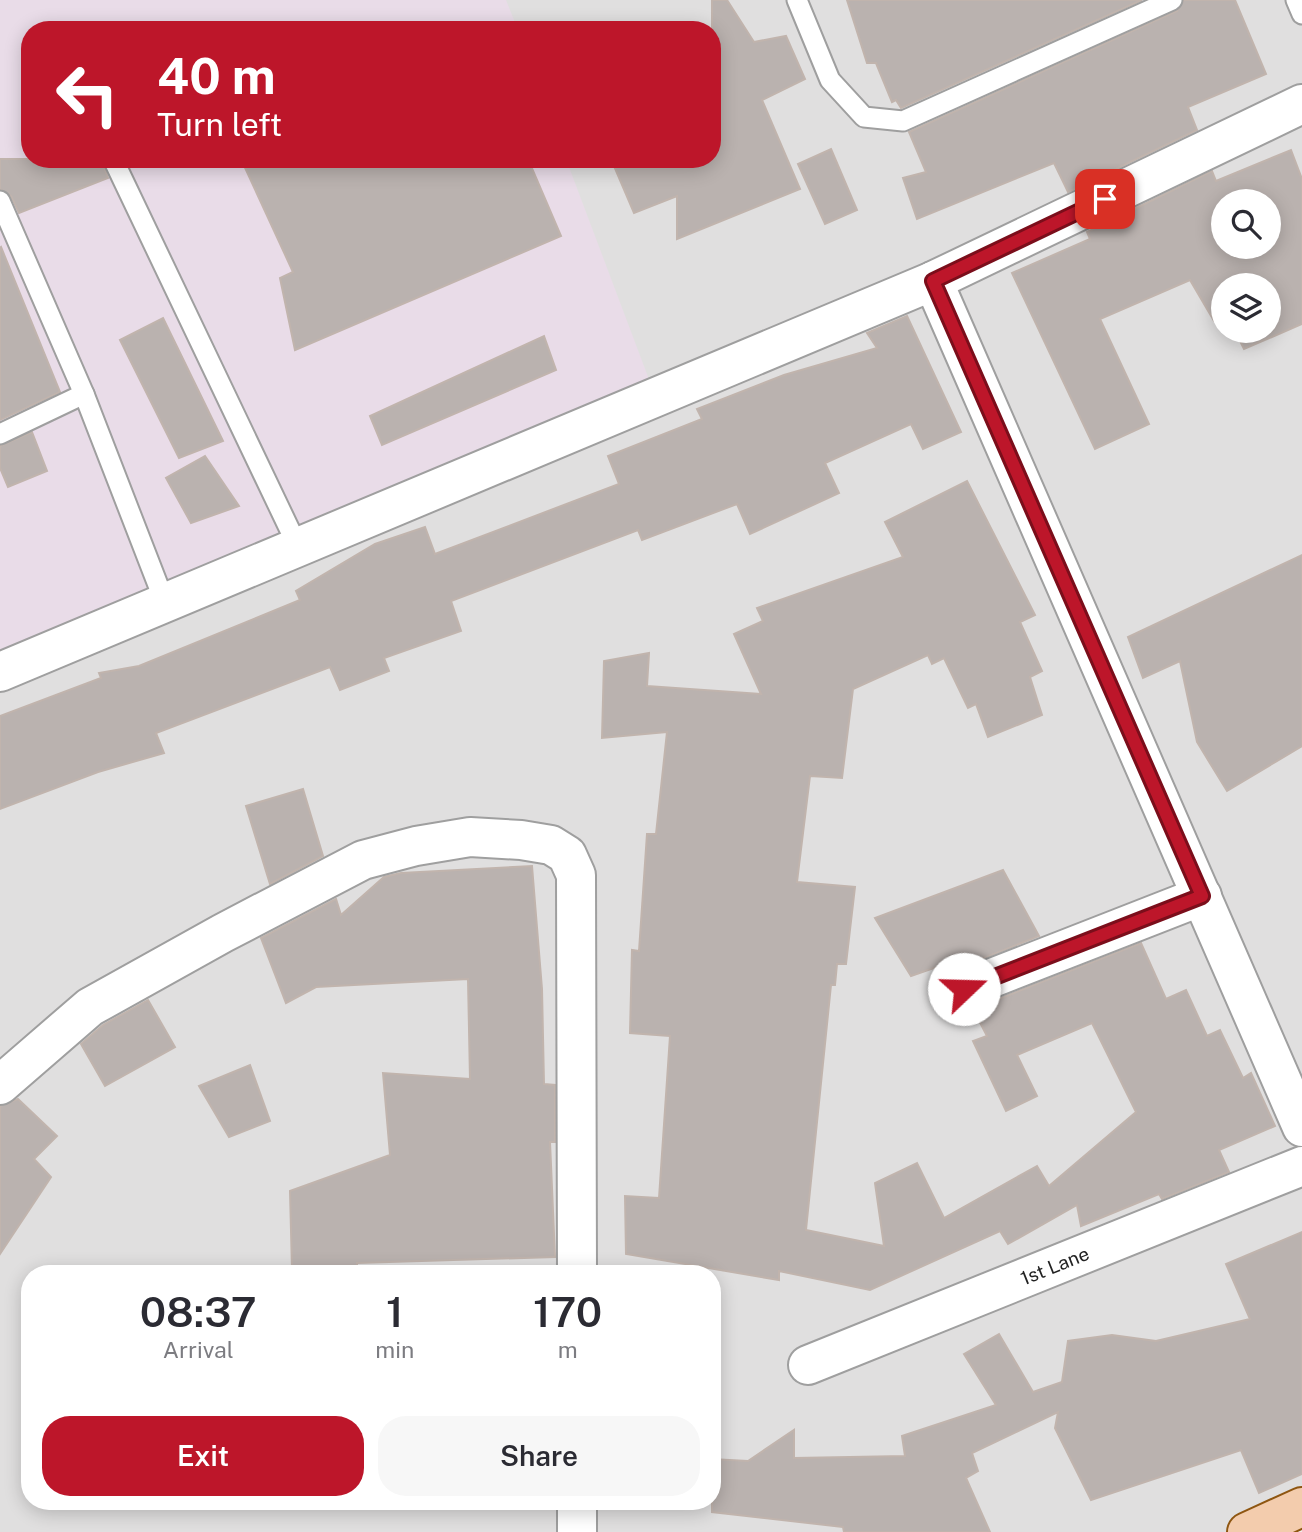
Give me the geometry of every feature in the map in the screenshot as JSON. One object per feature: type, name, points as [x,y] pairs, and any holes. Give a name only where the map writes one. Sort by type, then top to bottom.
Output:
[{"type":"main road","points":[[1247,1532],[1302,1507]]},
{"type":"street","points":[[0,672],[933,281],[1302,104]]},
{"type":"street","points":[[933,281],[1302,1127]]},
{"type":"street","points":[[0,1084],[90,1007],[363,860],[416,846],[470,837],[551,845],[567,855],[576,875],[576,1265]]},
{"type":"street","points":[[964,989],[1202,896]]},
{"type":"street","name":"1st Lane","points":[[808,1365],[1302,1166]]},
{"type":"street","points":[[577,1510],[577,1532]]},
{"type":"lane","points":[[797,0],[830,80],[864,117],[903,121],[1172,0]]},
{"type":"lane","points":[[1296,0],[1302,14]]},
{"type":"lane","points":[[117,168],[298,547]]},
{"type":"lane","points":[[0,201],[84,394],[165,603]]},
{"type":"lane","points":[[0,434],[84,394]]},
{"type":"shaded area","points":[[0,0],[1302,0],[1302,1507],[1247,1532],[0,1532]]},
{"type":"shaded area","points":[[0,0],[506,0],[514,21],[21,21],[21,168],[569,168],[653,390],[0,660]]},
{"type":"building","points":[[712,0],[727,0],[754,42],[786,36],[805,79],[762,100],[800,189],[677,239],[677,196],[634,213],[615,168],[721,168],[721,21],[712,21]]},
{"type":"building","points":[[847,0],[1142,0],[901,108],[896,100],[892,102],[876,63],[867,63]]},
{"type":"building","points":[[1184,0],[1235,0],[1266,74],[1188,107],[1197,130],[1068,192],[1054,163],[917,219],[903,178],[926,172],[909,132],[1177,11]]},
{"type":"building","points":[[831,149],[857,210],[825,224],[798,164]]},
{"type":"building","points":[[1291,150],[1302,179],[1302,324],[1281,333],[1281,273],[1211,273],[1211,316],[1190,280],[1100,319],[1149,424],[1095,449],[1012,273],[1090,239],[1087,232],[1212,171],[1216,181]]},
{"type":"building","points":[[0,159],[21,159],[21,168],[104,168],[108,178],[19,213],[11,196],[0,189]]},
{"type":"building","points":[[245,168],[532,168],[561,236],[295,350],[280,278],[293,272]]},
{"type":"building","points":[[0,248],[60,392],[0,420]]},
{"type":"building","points":[[907,316],[961,432],[923,449],[911,424],[825,463],[839,493],[750,534],[737,504],[642,540],[638,530],[451,601],[461,631],[384,658],[389,671],[340,690],[330,667],[156,733],[164,753],[98,772],[0,809],[0,716],[101,678],[99,673],[139,666],[300,600],[296,591],[375,544],[425,527],[435,554],[619,484],[608,456],[702,419],[697,409],[784,375],[877,348],[867,333]]},
{"type":"building","points":[[163,318],[223,441],[179,458],[120,340]]},
{"type":"building","points":[[544,336],[556,370],[382,445],[370,416]]},
{"type":"building","points":[[1241,343],[1258,343],[1244,349]]},
{"type":"building","points":[[32,432],[47,471],[8,487],[0,468],[0,446]]},
{"type":"building","points":[[205,456],[239,506],[191,523],[166,478]]},
{"type":"building","points":[[967,481],[1035,615],[1020,622],[1042,671],[1030,677],[1042,715],[988,737],[976,704],[968,708],[944,658],[932,664],[928,655],[853,689],[842,778],[810,776],[797,882],[855,887],[846,964],[837,964],[835,985],[831,985],[806,1230],[884,1246],[875,1183],[917,1163],[944,1218],[1037,1166],[1049,1186],[1136,1112],[1092,1023],[1017,1055],[1037,1096],[1006,1111],[973,1041],[987,1036],[973,1009],[1141,943],[1166,999],[1186,990],[1207,1036],[1220,1030],[1243,1078],[1251,1073],[1275,1126],[1219,1150],[1229,1172],[1162,1199],[1159,1194],[1081,1226],[1077,1205],[1008,1244],[1000,1231],[870,1290],[779,1271],[779,1280],[721,1270],[721,1265],[691,1265],[626,1254],[625,1196],[659,1198],[670,1036],[630,1033],[632,950],[639,951],[647,834],[656,834],[667,732],[602,738],[604,661],[649,653],[647,686],[761,694],[734,634],[763,621],[757,608],[903,557],[885,522]]},
{"type":"building","points":[[1302,555],[1302,746],[1227,791],[1197,742],[1180,661],[1143,678],[1128,637]]},
{"type":"building","points":[[303,789],[323,856],[270,884],[246,806]]},
{"type":"building","points":[[532,866],[542,989],[544,1084],[555,1085],[555,1142],[550,1142],[555,1257],[292,1265],[290,1191],[390,1155],[383,1073],[470,1079],[468,979],[316,987],[286,1003],[261,938],[336,899],[341,915],[384,877],[401,873]]},
{"type":"building","points":[[1003,870],[1039,936],[954,970],[951,962],[911,976],[875,918]]},
{"type":"building","points":[[148,1000],[175,1047],[105,1086],[81,1044],[103,1025]]},
{"type":"building","points":[[250,1065],[270,1121],[229,1137],[199,1086]]},
{"type":"building","points":[[18,1099],[57,1136],[34,1159],[51,1177],[0,1254],[0,1106]]},
{"type":"building","points":[[1302,1232],[1302,1474],[1259,1493],[1241,1450],[1091,1500],[1055,1428],[1058,1412],[972,1453],[978,1471],[966,1478],[990,1532],[844,1532],[843,1527],[712,1512],[721,1510],[721,1460],[748,1461],[794,1430],[794,1458],[905,1456],[902,1436],[996,1405],[964,1354],[999,1334],[1033,1392],[1062,1382],[1068,1341],[1112,1335],[1156,1341],[1250,1319],[1226,1264]]},
{"type":"route","points":[[964,989],[1202,896],[933,281],[1105,199]]}]
